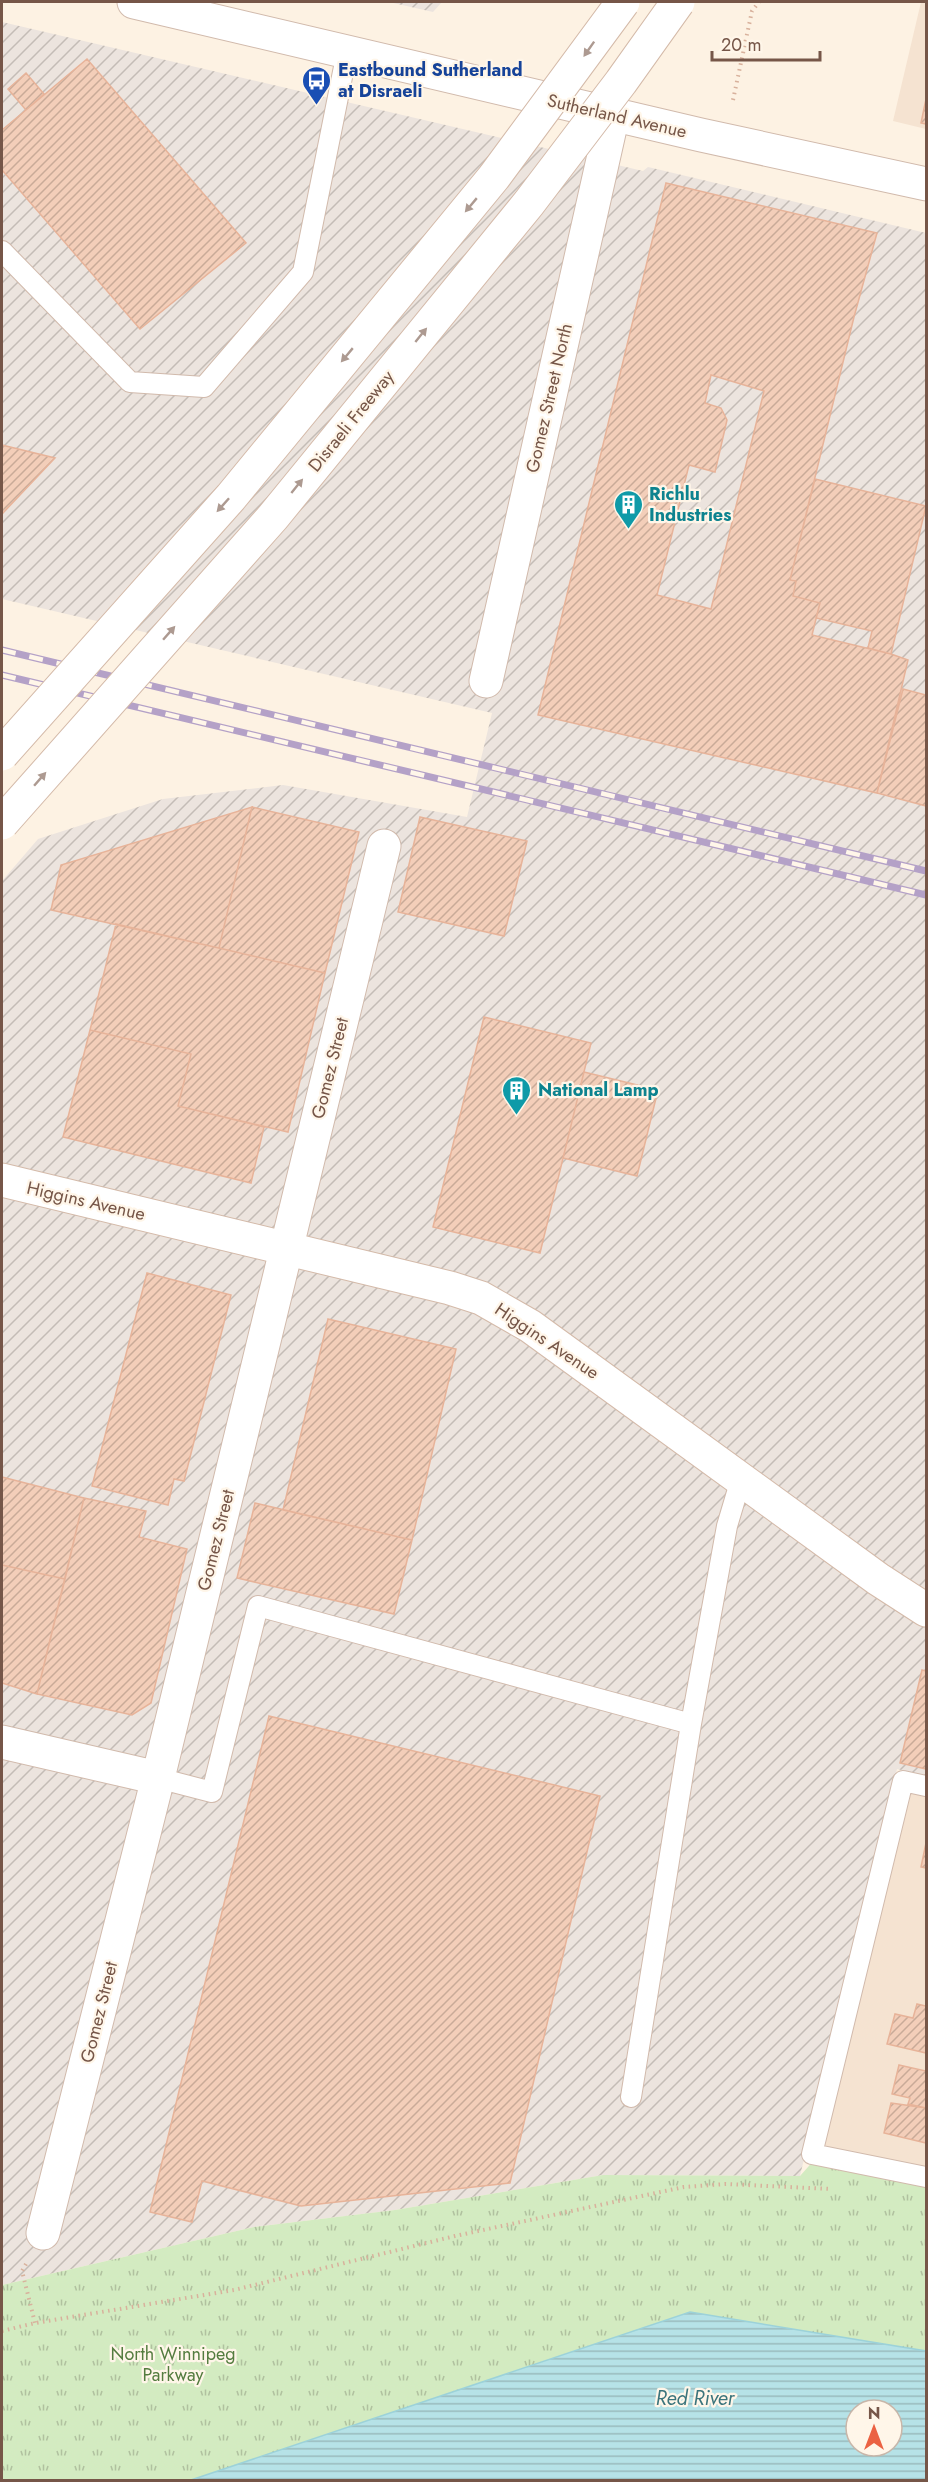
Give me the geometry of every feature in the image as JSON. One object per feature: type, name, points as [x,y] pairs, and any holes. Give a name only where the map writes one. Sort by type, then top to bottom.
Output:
[{"type":"main road","name":"Sutherland Avenue","points":[[134,2],[613,115],[927,184]]},
{"type":"main road","points":[[2,754],[261,460],[494,177],[623,2]]},
{"type":"main road","name":"Disraeli Freeway","points":[[2,823],[273,517],[529,202],[621,82],[678,2]]},
{"type":"main road","name":"Gomez Street North","points":[[486,681],[613,115]]},
{"type":"main road","name":"Gomez Street","points":[[43,2233],[158,1778],[384,846]]},
{"type":"main road","name":"Higgins Avenue","points":[[2,1180],[450,1288],[496,1305],[530,1326],[878,1579],[927,1610]]},
{"type":"main road","points":[[2,1742],[158,1778]]},
{"type":"lane","points":[[2,251],[130,382],[204,387],[303,272],[348,52]]},
{"type":"lane","points":[[631,2097],[691,1724],[727,1526],[741,1479]]},
{"type":"lane","points":[[158,1778],[212,1792],[258,1606],[691,1724]]},
{"type":"lane","points":[[927,1786],[903,1781],[812,2154],[927,2177]]},
{"type":"path","points":[[733,100],[752,11],[759,2]]},
{"type":"path","points":[[2,2331],[35,2323],[234,2290],[455,2236],[684,2187],[726,2184],[833,2189]]},
{"type":"path","points":[[22,2271],[35,2323]]},
{"type":"shaded area","points":[[389,2],[442,2],[433,12]]},
{"type":"shaded area","points":[[921,2],[926,2],[926,129],[893,121]]},
{"type":"shaded area","points":[[2,22],[643,171],[648,167],[926,233],[926,1776],[897,1769],[800,2176],[603,2175],[395,2210],[254,2227],[2,2285],[2,881],[38,839],[163,799],[283,785],[467,817],[492,713],[2,599]]},
{"type":"shaded area","points":[[911,1793],[926,1796],[926,2170],[823,2150]]},
{"type":"green space","name":"North Winnipeg Parkway","points":[[823,2150],[926,2170],[926,2351],[690,2312],[191,2480],[2,2480],[2,2285],[254,2227],[395,2210],[603,2175],[800,2176]]},
{"type":"water","name":"Red River","points":[[690,2312],[926,2351],[926,2480],[191,2480]]},
{"type":"building","points":[[87,59],[246,243],[140,329],[2,170],[2,130]]},
{"type":"building","points":[[26,73],[44,94],[26,110],[8,89]]},
{"type":"building","points":[[926,99],[926,124],[921,123]]},
{"type":"building","name":"Richlu Industries","points":[[666,183],[877,233],[854,317],[790,580],[796,581],[793,596],[820,603],[812,635],[908,660],[877,793],[538,715]],"holes":[[[711,375],[764,391],[711,609],[657,595],[689,465],[715,472],[727,420],[721,408],[705,403]]]},
{"type":"building","points":[[2,445],[55,458],[2,514]]},
{"type":"building","points":[[815,479],[926,506],[891,654],[868,648],[872,631],[816,618],[820,603],[793,596],[796,581],[790,580]]},
{"type":"building","points":[[903,689],[926,695],[926,806],[877,793]]},
{"type":"building","points":[[252,807],[219,948],[51,910],[61,865]]},
{"type":"building","points":[[252,807],[359,832],[325,973],[219,948]]},
{"type":"building","points":[[420,817],[527,841],[504,936],[398,912]]},
{"type":"building","points":[[116,924],[325,973],[288,1132],[178,1106],[191,1054],[90,1030]]},
{"type":"building","name":"National Lamp","points":[[484,1017],[591,1043],[540,1253],[433,1227]]},
{"type":"building","points":[[90,1030],[191,1054],[178,1106],[264,1127],[251,1183],[63,1137]]},
{"type":"building","points":[[584,1072],[658,1090],[637,1176],[563,1158]]},
{"type":"building","points":[[147,1273],[231,1295],[184,1481],[174,1479],[168,1505],[92,1486]]},
{"type":"building","points":[[328,1319],[456,1349],[412,1540],[283,1510]]},
{"type":"building","points":[[2,1477],[84,1498],[65,1579],[2,1565]]},
{"type":"building","points":[[84,1498],[146,1511],[139,1537],[187,1549],[151,1703],[132,1715],[37,1694]]},
{"type":"building","points":[[255,1503],[412,1540],[394,1614],[237,1578]]},
{"type":"building","points":[[2,1565],[65,1579],[37,1694],[2,1683]]},
{"type":"building","points":[[922,1670],[926,1671],[926,1769],[900,1763]]},
{"type":"building","points":[[269,1716],[600,1796],[510,2183],[301,2206],[202,2181],[192,2222],[150,2212]]},
{"type":"building","points":[[926,1843],[926,1868],[921,1867]]},
{"type":"building","points":[[917,2004],[926,2006],[926,2053],[887,2044],[895,2014],[913,2018]]},
{"type":"building","points":[[899,2065],[926,2071],[926,2108],[908,2104],[910,2098],[892,2094]]},
{"type":"building","points":[[891,2103],[926,2108],[926,2143],[884,2133]]},
{"type":"railway","points":[[2,650],[926,871]]},
{"type":"railway","points":[[2,675],[926,895]]},
{"type":"place","name":"Eastbound Sutherland at Disraeli","points":[[317,106]]},
{"type":"place","name":"Richlu Industries","points":[[628,530]]},
{"type":"place","name":"National Lamp","points":[[517,1116]]}]
